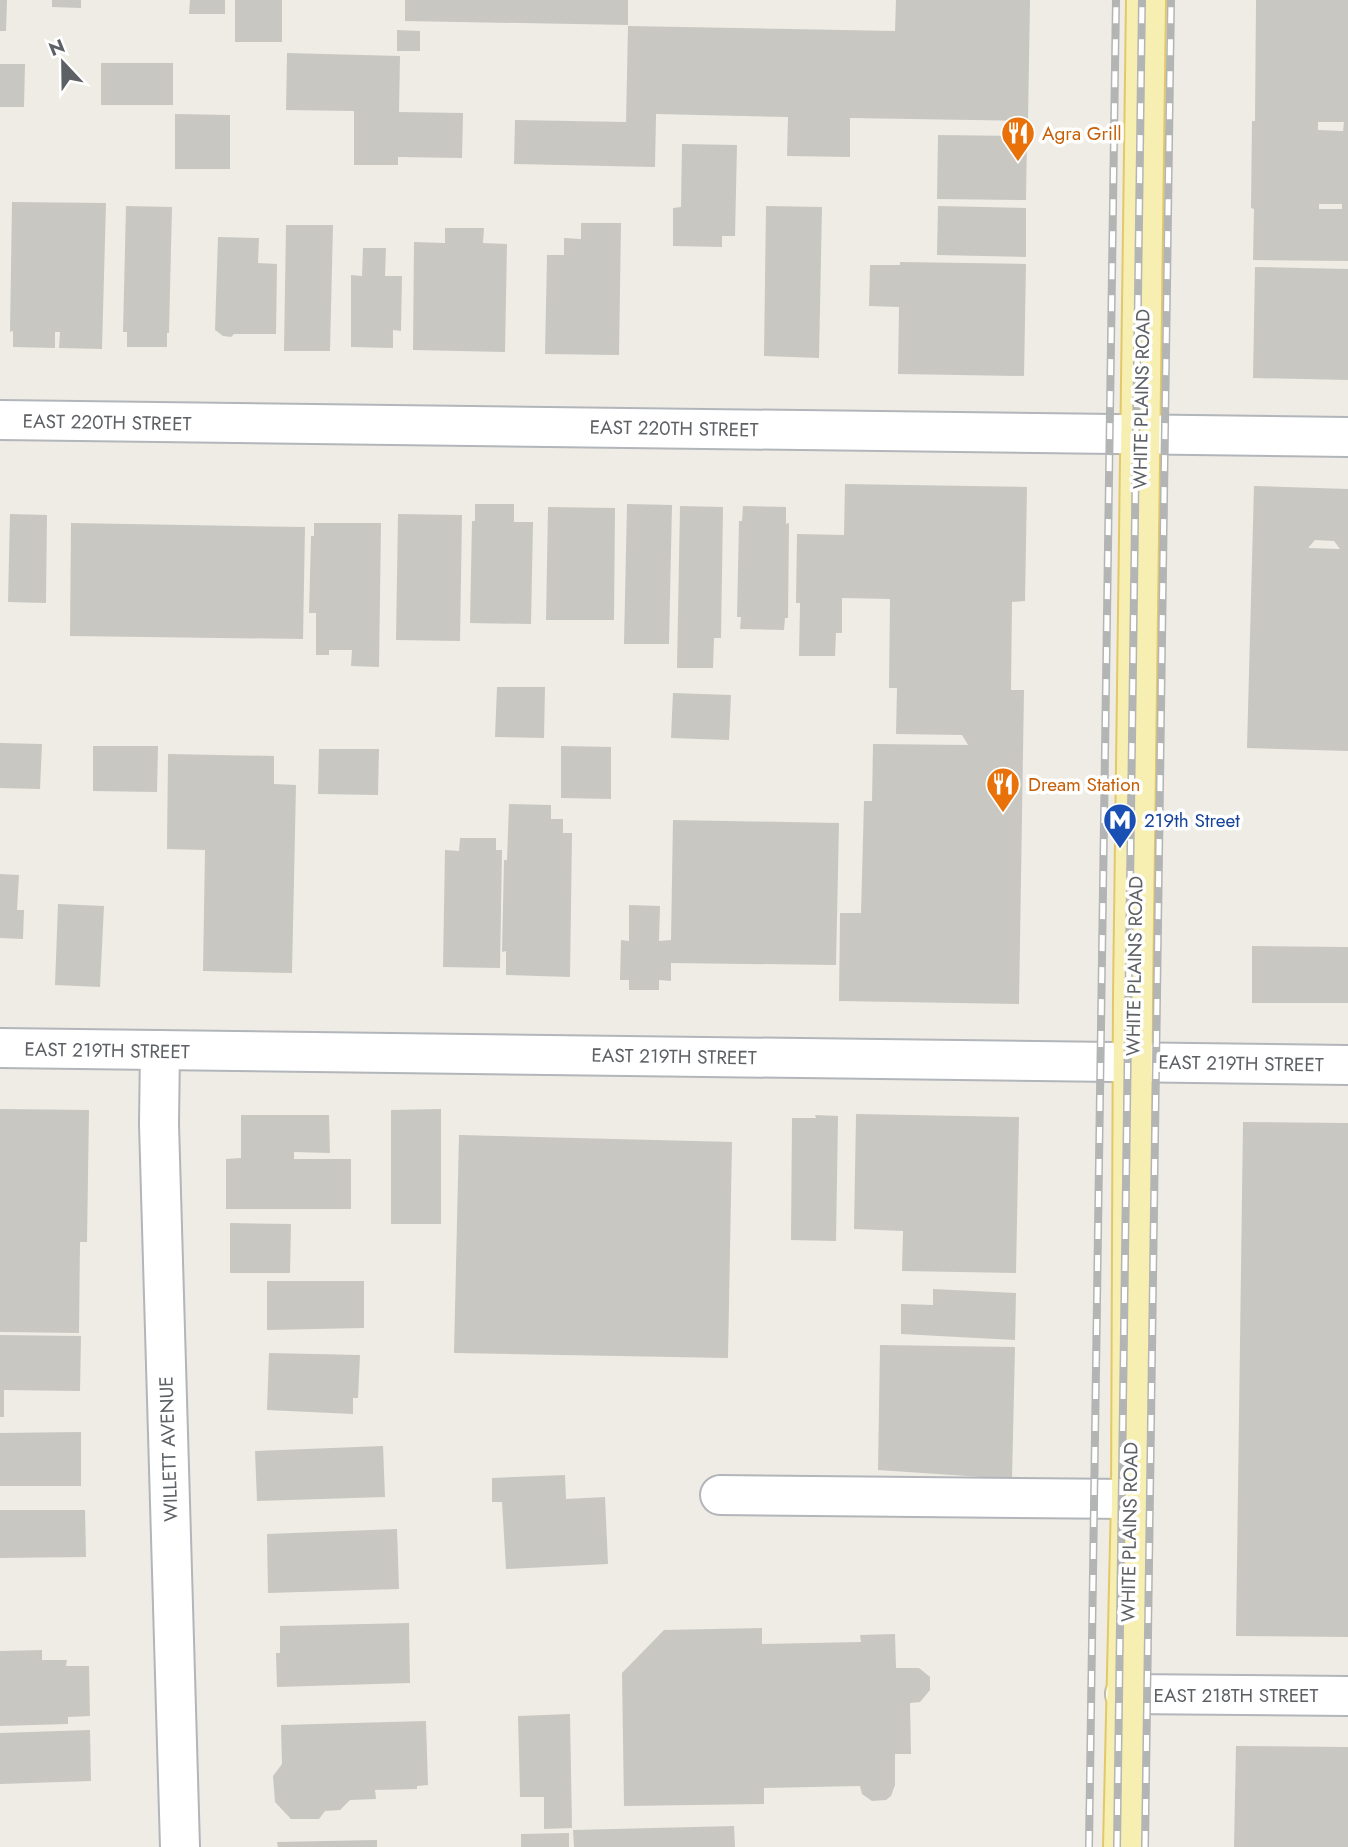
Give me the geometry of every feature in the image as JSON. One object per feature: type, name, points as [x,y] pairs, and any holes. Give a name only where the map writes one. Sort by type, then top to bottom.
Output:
[{"type":"main road","name":"WHITE PLAINS ROAD","points":[[1123,1847],[1130,1500],[1146,0]]},
{"type":"street","name":"EAST 220TH STREET","points":[[0,421],[1141,433],[1348,438]]},
{"type":"street","name":"EAST 219TH STREET","points":[[0,1048],[1348,1065]]},
{"type":"street","name":"WILLETT AVENUE","points":[[160,1050],[159,1152],[180,1847]]},
{"type":"street","points":[[720,1495],[1130,1500]]},
{"type":"street","name":"EAST 218TH STREET","points":[[1125,1694],[1348,1696]]},
{"type":"building","points":[[0,0],[7,0],[6,31],[0,31]]},
{"type":"building","points":[[52,0],[81,0],[81,8],[52,7]]},
{"type":"building","points":[[190,0],[225,0],[225,14],[189,14]]},
{"type":"building","points":[[235,0],[282,0],[282,42],[235,42]]},
{"type":"building","points":[[405,0],[628,0],[628,25],[405,21]]},
{"type":"building","points":[[896,0],[1030,0],[1028,121],[850,118],[850,157],[787,156],[788,117],[656,114],[655,167],[514,164],[515,120],[626,122],[628,26],[895,31]]},
{"type":"building","points":[[1256,0],[1348,0],[1348,261],[1253,260],[1252,121],[1255,121]],"holes":[[[1318,122],[1344,122],[1343,131],[1318,130]],[[1319,204],[1342,204],[1342,209],[1319,209]]]},
{"type":"building","points":[[397,30],[420,31],[420,51],[397,51]]},
{"type":"building","points":[[287,53],[400,56],[399,112],[463,113],[462,158],[398,157],[398,165],[354,165],[354,111],[286,110]]},
{"type":"building","points":[[101,63],[173,63],[173,105],[101,105]]},
{"type":"building","points":[[0,64],[25,64],[24,107],[0,107]]},
{"type":"building","points":[[175,114],[230,115],[230,169],[175,169]]},
{"type":"building","points":[[938,135],[1027,136],[1026,200],[937,199]]},
{"type":"building","points":[[682,144],[737,145],[735,236],[722,236],[722,247],[673,246],[673,208],[681,207]]},
{"type":"building","points":[[12,202],[106,203],[102,349],[59,348],[60,332],[55,332],[55,348],[13,347],[13,331],[10,332]]},
{"type":"building","points":[[126,206],[172,207],[167,347],[127,347],[127,332],[123,332]]},
{"type":"building","points":[[766,206],[822,207],[819,358],[764,356]]},
{"type":"building","points":[[938,206],[1026,208],[1026,257],[937,255]]},
{"type":"building","points":[[581,223],[621,223],[619,355],[545,354],[547,255],[564,255],[564,238],[581,239]]},
{"type":"building","points":[[286,225],[333,225],[330,351],[284,351]]},
{"type":"building","points":[[445,228],[484,228],[483,243],[507,244],[505,352],[413,350],[414,242],[445,243]]},
{"type":"building","points":[[218,237],[259,238],[258,263],[277,264],[276,334],[234,334],[231,337],[223,336],[215,330]]},
{"type":"building","points":[[363,248],[386,248],[385,276],[402,276],[401,331],[393,330],[393,348],[351,347],[351,275],[362,276]]},
{"type":"building","points":[[900,262],[1026,264],[1024,376],[898,374],[899,307],[869,306],[870,265],[900,265]]},
{"type":"building","points":[[1255,267],[1348,269],[1348,380],[1253,378]]},
{"type":"building","points":[[845,484],[1027,487],[1025,601],[1012,602],[1011,690],[1024,690],[1019,1004],[839,1001],[840,913],[861,913],[864,801],[872,801],[873,744],[968,745],[962,735],[896,734],[897,688],[889,688],[890,599],[842,598],[842,633],[836,633],[835,656],[799,656],[800,603],[796,603],[797,534],[844,535]]},
{"type":"building","points":[[1254,486],[1348,489],[1348,751],[1247,748]],"holes":[[[1315,540],[1334,541],[1340,549],[1308,548]]]},
{"type":"building","points":[[475,504],[514,504],[514,522],[533,522],[531,624],[470,623],[472,521],[475,521]]},
{"type":"building","points":[[627,504],[672,505],[669,644],[624,644]]},
{"type":"building","points":[[680,506],[723,507],[721,638],[714,638],[713,668],[677,668]]},
{"type":"building","points":[[743,506],[786,507],[786,524],[789,523],[788,618],[785,618],[784,630],[740,629],[741,617],[737,617],[739,521],[742,521]]},
{"type":"building","points":[[548,507],[615,508],[614,620],[546,620]]},
{"type":"building","points":[[10,514],[47,515],[46,603],[8,602]]},
{"type":"building","points":[[398,514],[462,515],[460,641],[396,640]]},
{"type":"building","points":[[71,523],[305,527],[303,639],[70,636]]},
{"type":"building","points":[[314,523],[381,523],[379,667],[351,666],[352,650],[329,650],[329,655],[316,655],[316,613],[309,613],[311,536],[314,536]]},
{"type":"building","points":[[497,687],[545,687],[544,738],[495,737]]},
{"type":"building","points":[[673,693],[731,695],[729,740],[671,738]]},
{"type":"building","points":[[0,743],[42,744],[40,789],[0,788]]},
{"type":"building","points":[[93,746],[158,746],[157,792],[93,791]]},
{"type":"building","points":[[561,746],[611,747],[611,799],[561,798]]},
{"type":"building","points":[[319,749],[379,749],[378,795],[318,794]]},
{"type":"building","points":[[168,754],[274,756],[274,784],[296,785],[292,973],[203,971],[205,850],[167,849]]},
{"type":"building","points":[[509,804],[551,805],[551,819],[563,819],[563,833],[572,833],[570,977],[506,975],[506,951],[502,952],[504,860],[507,860]]},
{"type":"building","points":[[673,820],[839,823],[836,965],[671,963],[671,981],[659,980],[659,990],[629,990],[629,980],[620,980],[621,940],[629,941],[629,905],[660,906],[659,941],[671,940]]},
{"type":"building","points":[[460,838],[496,838],[496,850],[502,850],[500,968],[443,967],[445,850],[459,851]]},
{"type":"building","points":[[0,874],[19,875],[17,910],[24,910],[23,939],[0,938]]},
{"type":"building","points":[[58,904],[104,906],[100,987],[55,985]]},
{"type":"building","points":[[1252,946],[1348,947],[1348,1003],[1252,1003]]},
{"type":"building","points":[[0,1109],[89,1110],[87,1242],[80,1242],[79,1333],[0,1332]]},
{"type":"building","points":[[441,1109],[441,1224],[391,1224],[391,1110]]},
{"type":"building","points":[[856,1114],[1019,1117],[1016,1273],[902,1271],[903,1231],[854,1229]]},
{"type":"building","points":[[241,1115],[329,1115],[330,1153],[294,1152],[294,1159],[351,1159],[351,1209],[226,1209],[226,1159],[241,1158]]},
{"type":"building","points":[[815,1115],[838,1116],[836,1241],[791,1240],[792,1118],[816,1118]]},
{"type":"building","points":[[1243,1122],[1348,1123],[1348,1637],[1236,1636]]},
{"type":"building","points":[[459,1135],[732,1142],[728,1358],[454,1353]]},
{"type":"building","points":[[230,1223],[291,1224],[290,1273],[230,1273]]},
{"type":"building","points":[[267,1281],[364,1281],[364,1328],[267,1330]]},
{"type":"building","points":[[933,1289],[1016,1293],[1015,1340],[901,1334],[901,1304],[933,1305]]},
{"type":"building","points":[[0,1335],[81,1336],[80,1391],[4,1390],[4,1417],[0,1417]]},
{"type":"building","points":[[880,1345],[1015,1347],[1012,1479],[878,1470]]},
{"type":"building","points":[[269,1353],[360,1355],[358,1398],[353,1398],[353,1414],[267,1410]]},
{"type":"building","points":[[81,1432],[81,1486],[0,1486],[0,1433]]},
{"type":"building","points":[[383,1446],[385,1497],[257,1501],[255,1451]]},
{"type":"building","points":[[565,1475],[566,1499],[605,1497],[608,1564],[506,1569],[502,1502],[492,1502],[492,1478]]},
{"type":"building","points":[[0,1510],[85,1510],[86,1557],[0,1558]]},
{"type":"building","points":[[397,1529],[399,1589],[268,1593],[267,1534]]},
{"type":"building","points":[[409,1623],[410,1683],[277,1687],[276,1653],[280,1653],[280,1626]]},
{"type":"building","points":[[762,1628],[762,1644],[861,1642],[860,1635],[895,1634],[896,1668],[919,1668],[930,1677],[930,1690],[920,1702],[910,1703],[911,1754],[895,1754],[895,1785],[891,1796],[886,1800],[872,1801],[862,1794],[860,1786],[764,1788],[764,1804],[624,1806],[622,1673],[664,1630]]},
{"type":"building","points":[[42,1650],[42,1660],[67,1660],[66,1666],[89,1666],[90,1716],[68,1717],[68,1724],[0,1726],[0,1651]]},
{"type":"building","points":[[570,1714],[572,1828],[544,1829],[544,1797],[520,1797],[518,1716]]},
{"type":"building","points":[[426,1721],[428,1785],[417,1786],[417,1789],[375,1790],[376,1799],[350,1800],[340,1810],[325,1811],[319,1819],[291,1819],[275,1802],[273,1776],[282,1764],[281,1725]]},
{"type":"building","points":[[90,1730],[91,1781],[0,1784],[0,1733]]},
{"type":"building","points":[[1236,1746],[1348,1747],[1348,1847],[1234,1847]]},
{"type":"building","points":[[734,1826],[735,1847],[574,1847],[573,1830]]},
{"type":"building","points":[[569,1833],[569,1847],[521,1847],[521,1834]]},
{"type":"building","points":[[377,1840],[377,1847],[278,1847],[277,1842]]},
{"type":"railway","points":[[1089,1847],[1116,0]]},
{"type":"railway","points":[[1117,1847],[1142,0]]},
{"type":"railway","points":[[1145,1847],[1171,0]]},
{"type":"place","name":"Agra Grill","points":[[1018,163]]},
{"type":"place","name":"Dream Station","points":[[1003,814]]},
{"type":"place","name":"219th Street","points":[[1120,850]]}]
